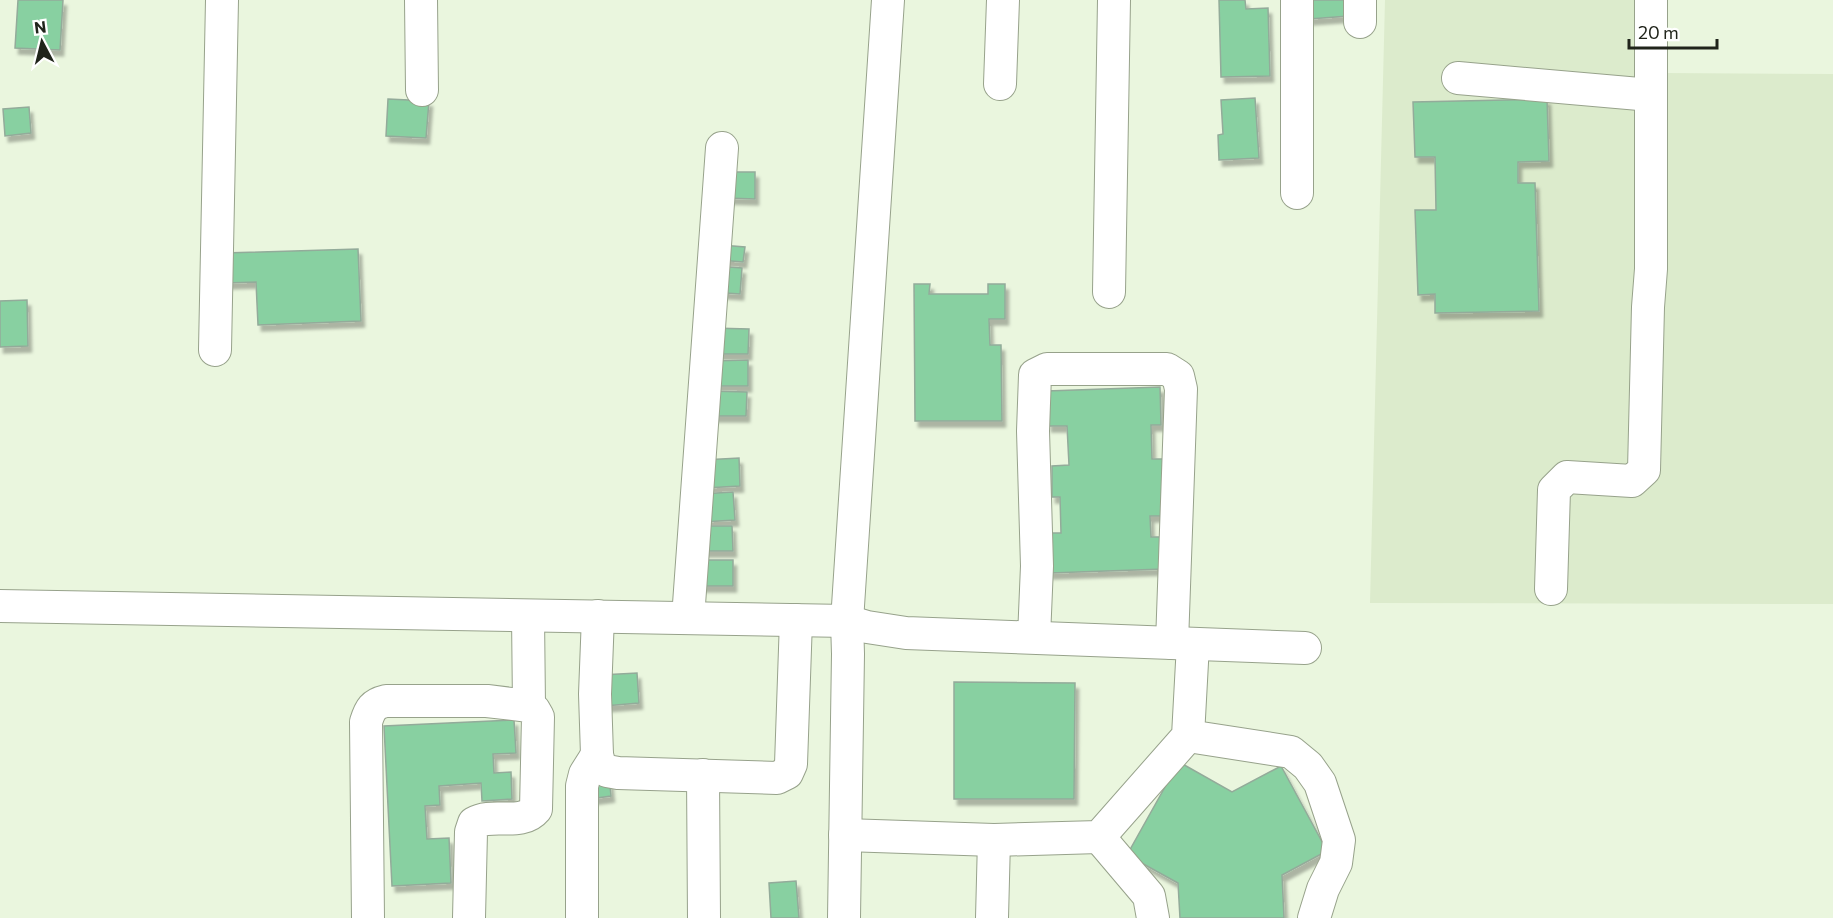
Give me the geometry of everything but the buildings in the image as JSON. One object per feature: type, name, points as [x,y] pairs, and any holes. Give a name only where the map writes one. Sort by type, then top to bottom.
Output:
[{"type":"street","points":[[215,350],[222,0]]},
{"type":"street","points":[[421,0],[422,90]]},
{"type":"street","points":[[844,918],[847,621],[888,0]]},
{"type":"street","points":[[1000,84],[1003,0]]},
{"type":"street","points":[[1109,292],[1114,0]]},
{"type":"street","points":[[1297,0],[1297,193]]},
{"type":"street","points":[[1551,589],[1554,490],[1567,477],[1632,482],[1644,470],[1651,269],[1651,0]]},
{"type":"street","points":[[1458,78],[1651,95]]},
{"type":"street","points":[[688,618],[723,148]]},
{"type":"street","points":[[845,835],[994,840],[1099,837],[1188,736],[1183,643],[1181,389],[1178,376],[1167,369],[1047,369],[1035,375],[1033,431],[1037,566],[1034,637]]},
{"type":"street","points":[[0,606],[847,621],[867,627],[906,633],[1305,648]]},
{"type":"street","points":[[528,616],[529,706]]},
{"type":"street","points":[[598,616],[595,694],[597,755],[600,766],[607,771],[777,778],[787,773],[792,753],[796,620]]},
{"type":"street","points":[[368,918],[366,722],[369,711],[375,704],[386,700],[487,701],[529,706],[537,717],[536,809],[531,815],[520,818],[480,819],[474,823],[471,832],[469,918]]},
{"type":"street","points":[[1188,736],[1291,752],[1308,766],[1320,783],[1339,840],[1336,863],[1323,889],[1314,918]]},
{"type":"street","points":[[582,918],[582,786],[585,774],[597,755]]},
{"type":"street","points":[[703,776],[704,918]]},
{"type":"street","points":[[1099,837],[1149,896],[1153,918]]},
{"type":"street","points":[[992,918],[994,840]]},
{"type":"shaded area","points":[[1385,0],[1661,0],[1663,73],[1833,74],[1833,604],[1370,603]]}]
